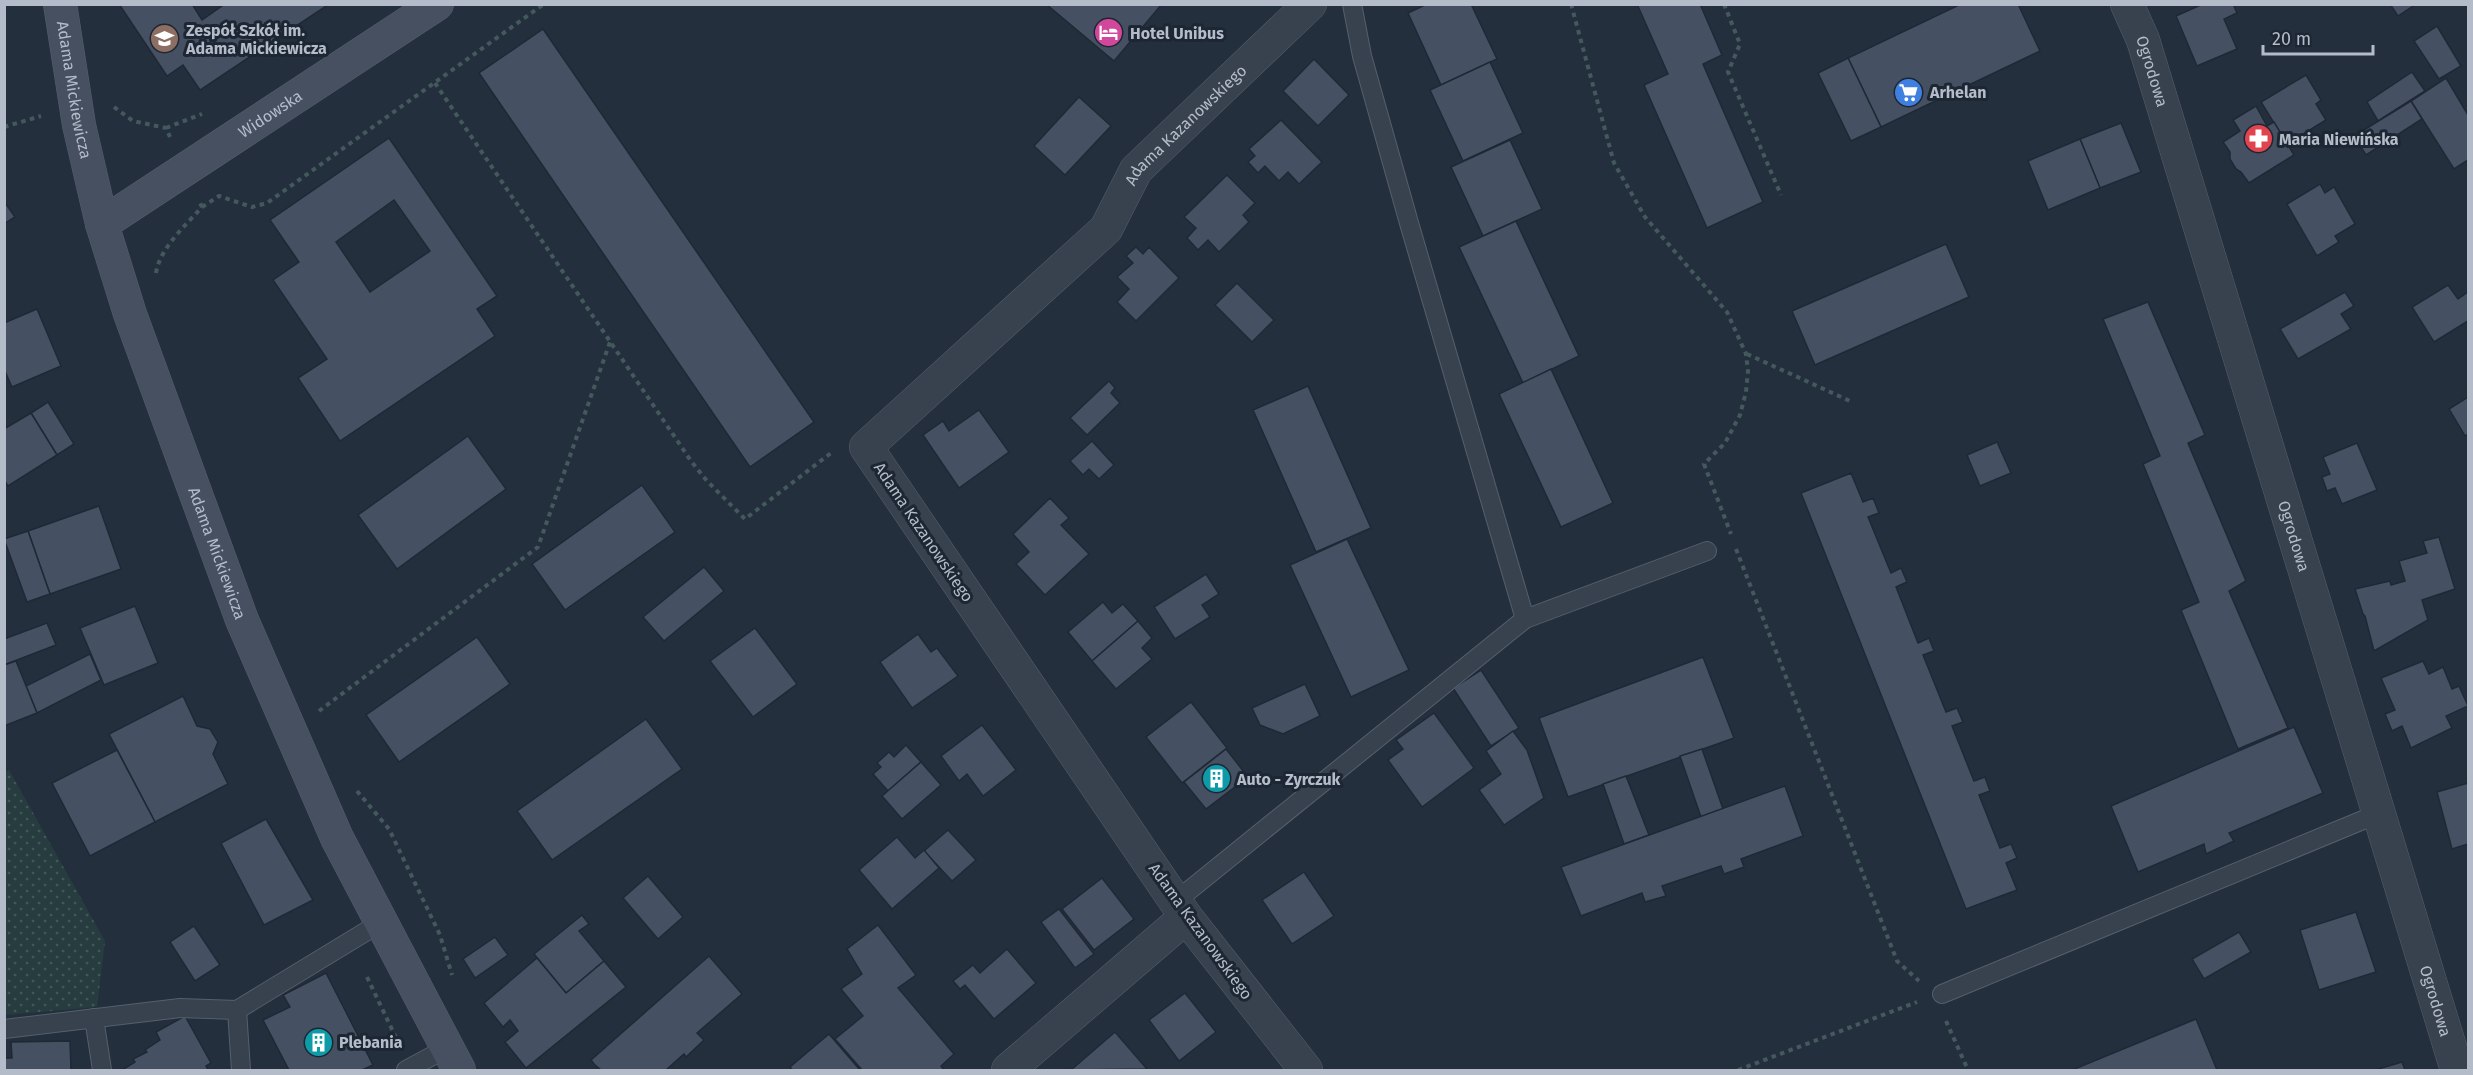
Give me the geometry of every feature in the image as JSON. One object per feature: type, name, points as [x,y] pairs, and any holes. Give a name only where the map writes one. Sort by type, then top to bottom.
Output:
[{"type":"main road","name":"Adama Mickiewicza","points":[[60,4],[79,125],[102,224],[130,314],[242,620],[337,838],[453,1060]]},
{"type":"main road","name":"Widowska","points":[[102,224],[437,4]]},
{"type":"street","name":"Adama Kazanowskiego","points":[[1306,1071],[1181,909],[866,447],[1106,229],[1136,170],[1310,4]]},
{"type":"street","name":"Ogrodowa","points":[[2127,4],[2143,40],[2457,1071]]},
{"type":"street","points":[[1008,1071],[1181,909]]},
{"type":"lane","points":[[1352,4],[1362,56],[1402,201],[1525,619]]},
{"type":"lane","points":[[1181,909],[1525,619],[1707,551]]},
{"type":"lane","points":[[1938,995],[2380,813]]},
{"type":"lane","points":[[4,1029],[180,1008],[237,1010],[381,923]]},
{"type":"lane","points":[[237,1010],[241,1071]]},
{"type":"lane","points":[[94,1018],[102,1071]]},
{"type":"lane","points":[[405,1071],[453,1060]]},
{"type":"path","points":[[155,281],[158,262],[175,237],[202,207],[219,196],[252,207],[267,203],[544,4]]},
{"type":"path","points":[[1571,4],[1614,163],[1645,217],[1726,312],[1746,354],[1748,371],[1746,392],[1740,415],[1725,443],[1704,464],[1897,961],[1938,995],[1968,1071]]},
{"type":"path","points":[[1724,4],[1740,44],[1728,72],[1781,195]]},
{"type":"path","points":[[435,83],[691,461],[707,481],[745,519],[828,454],[866,447]]},
{"type":"path","points":[[111,102],[115,110],[133,121],[146,126],[166,128],[202,207]]},
{"type":"path","points":[[316,713],[538,547],[610,341]]},
{"type":"path","points":[[1746,354],[1850,401]]},
{"type":"path","points":[[354,786],[389,830],[440,935],[455,986]]},
{"type":"path","points":[[1738,1071],[1938,995]]},
{"type":"green space","points":[[9,770],[105,941],[97,1007],[5,1015],[4,773]]},
{"type":"building","points":[[119,4],[192,4],[202,20],[225,4],[329,4],[200,90],[183,65],[167,76]]},
{"type":"building","name":"Hotel Unibus","points":[[1046,4],[1162,4],[1114,61]]},
{"type":"building","points":[[1427,4],[1471,4],[1497,59],[1441,85],[1408,13]]},
{"type":"building","points":[[1637,4],[1700,4],[1722,55],[1703,64],[1763,202],[1707,228],[1644,85],[1668,74]]},
{"type":"building","name":"Arhelan","points":[[1961,4],[2018,4],[2040,51],[1881,127],[1848,58]]},
{"type":"building","points":[[2203,4],[2233,4],[2237,13],[2224,19],[2237,49],[2197,66],[2176,16]]},
{"type":"building","points":[[2390,4],[2416,4],[2398,16]]},
{"type":"building","points":[[2437,26],[2461,66],[2439,79],[2414,41]]},
{"type":"building","points":[[543,29],[814,422],[750,467],[479,73]]},
{"type":"building","points":[[1848,58],[1881,127],[1851,141],[1818,73]]},
{"type":"building","points":[[1314,59],[1349,95],[1318,126],[1283,91]]},
{"type":"building","points":[[1490,62],[1523,133],[1463,161],[1430,90]]},
{"type":"building","points":[[2412,72],[2425,91],[2378,121],[2367,102]]},
{"type":"building","points":[[2306,75],[2321,100],[2316,104],[2326,120],[2287,144],[2261,102]]},
{"type":"building","points":[[2446,78],[2468,115],[2468,160],[2454,169],[2411,101]]},
{"type":"building","points":[[1079,97],[1111,126],[1065,175],[1034,146]]},
{"type":"building","points":[[2411,101],[2422,119],[2366,155],[2354,136]]},
{"type":"building","points":[[2256,106],[2267,126],[2274,122],[2294,155],[2249,183],[2236,169],[2230,159],[2230,152],[2223,142],[2240,131],[2233,120]]},
{"type":"building","points":[[1281,120],[1322,162],[1299,184],[1288,172],[1279,181],[1265,166],[1258,173],[1248,162],[1255,156],[1249,149]]},
{"type":"building","points":[[2121,123],[2141,172],[2100,188],[2080,139]]},
{"type":"building","points":[[389,138],[497,296],[477,309],[495,336],[340,441],[298,378],[327,359],[273,280],[299,262],[270,220]],"holes":[[[394,200],[430,251],[370,292],[336,242]]]},
{"type":"building","points":[[2080,139],[2100,188],[2048,210],[2028,161]]},
{"type":"building","points":[[1510,140],[1542,209],[1483,236],[1451,167]]},
{"type":"building","points":[[1227,175],[1255,203],[1243,215],[1249,222],[1219,252],[1208,240],[1198,250],[1187,238],[1196,228],[1184,217]]},
{"type":"building","points":[[2320,184],[2325,193],[2334,187],[2355,224],[2335,236],[2339,242],[2317,256],[2287,204]]},
{"type":"building","points":[[4,201],[15,217],[4,224]]},
{"type":"building","points":[[1516,221],[1579,356],[1523,383],[1459,247]]},
{"type":"building","points":[[1946,244],[1969,297],[1815,365],[1792,311]]},
{"type":"building","points":[[1136,247],[1143,254],[1149,247],[1179,278],[1136,321],[1117,302],[1129,289],[1117,277],[1133,263],[1126,256]]},
{"type":"building","points":[[1237,283],[1274,320],[1252,342],[1215,305]]},
{"type":"building","points":[[2448,285],[2458,299],[2468,292],[2468,321],[2434,342],[2412,307]]},
{"type":"building","points":[[2345,292],[2354,306],[2341,314],[2351,329],[2298,359],[2280,329]]},
{"type":"building","points":[[2148,302],[2205,435],[2188,443],[2246,581],[2229,591],[2288,728],[2238,749],[2181,610],[2199,602],[2143,464],[2160,456],[2103,319]]},
{"type":"building","points":[[37,309],[61,366],[12,387],[4,369],[4,323]]},
{"type":"building","points":[[1551,369],[1613,503],[1561,527],[1499,394]]},
{"type":"building","points":[[1109,381],[1115,388],[1111,393],[1120,403],[1087,435],[1070,418]]},
{"type":"building","points":[[1308,386],[1371,528],[1316,552],[1253,410]]},
{"type":"building","points":[[2468,397],[2468,434],[2465,436],[2449,409]]},
{"type":"building","points":[[48,402],[74,444],[57,455],[31,413]]},
{"type":"building","points":[[979,410],[1009,452],[959,488],[923,435],[943,421],[949,431]]},
{"type":"building","points":[[31,413],[57,455],[8,486],[4,480],[4,429]]},
{"type":"building","points":[[468,436],[506,489],[397,569],[358,515]]},
{"type":"building","points":[[1092,441],[1114,465],[1099,479],[1089,469],[1083,475],[1070,461]]},
{"type":"building","points":[[1997,442],[2011,473],[1980,486],[1967,455]]},
{"type":"building","points":[[2357,443],[2377,490],[2342,504],[2335,488],[2327,491],[2322,477],[2330,474],[2323,457]]},
{"type":"building","points":[[1851,473],[1863,502],[1873,498],[1879,513],[1868,517],[1891,573],[1901,568],[1907,582],[1896,587],[1918,643],[1929,638],[1934,651],[1923,655],[1946,712],[1957,708],[1963,722],[1952,726],[1974,781],[1985,777],[1990,791],[1979,795],[2000,848],[2011,844],[2017,858],[2006,863],[2017,890],[1966,909],[1801,493]]},
{"type":"building","points":[[642,485],[675,532],[565,610],[532,564]]},
{"type":"building","points":[[1050,498],[1069,518],[1061,525],[1089,554],[1045,595],[1016,564],[1029,552],[1013,534]]},
{"type":"building","points":[[99,506],[121,569],[50,594],[28,531]]},
{"type":"building","points":[[28,531],[50,594],[27,602],[4,539]]},
{"type":"building","points":[[2439,537],[2455,589],[2422,600],[2428,620],[2374,651],[2355,589],[2390,581],[2391,585],[2405,581],[2399,561],[2427,553],[2423,541]]},
{"type":"building","points":[[1347,539],[1409,670],[1351,697],[1290,565]]},
{"type":"building","points":[[704,567],[724,591],[664,641],[643,617]]},
{"type":"building","points":[[1206,574],[1219,594],[1202,605],[1210,617],[1175,639],[1154,607]]},
{"type":"building","points":[[1103,602],[1112,613],[1123,604],[1138,621],[1092,661],[1068,632]]},
{"type":"building","points":[[135,606],[158,663],[104,685],[80,628]]},
{"type":"building","points":[[1138,621],[1152,638],[1142,648],[1152,659],[1116,689],[1092,661]]},
{"type":"building","points":[[47,623],[56,645],[4,665],[4,639]]},
{"type":"building","points":[[755,628],[797,684],[753,717],[710,661]]},
{"type":"building","points":[[918,634],[931,652],[937,648],[958,676],[912,708],[880,662]]},
{"type":"building","points":[[477,637],[510,684],[399,762],[366,715]]},
{"type":"building","points":[[90,654],[101,680],[37,713],[26,686]]},
{"type":"building","points":[[1703,657],[1734,738],[1568,797],[1539,718]]},
{"type":"building","points":[[16,661],[37,713],[4,726],[4,665]]},
{"type":"building","points":[[2423,661],[2429,674],[2443,667],[2452,689],[2459,686],[2468,706],[2446,716],[2452,728],[2411,748],[2402,726],[2392,731],[2385,714],[2395,710],[2381,678]]},
{"type":"building","points":[[1481,670],[1519,728],[1491,746],[1453,688]]},
{"type":"building","points":[[1305,684],[1320,716],[1283,734],[1260,725],[1252,708]]},
{"type":"building","points":[[183,696],[197,726],[210,729],[218,742],[213,754],[228,784],[155,822],[109,734]]},
{"type":"building","points":[[1191,702],[1227,748],[1182,783],[1146,737]]},
{"type":"building","points":[[1434,713],[1474,768],[1422,807],[1388,760],[1403,749],[1396,740]]},
{"type":"building","points":[[646,719],[682,769],[552,860],[517,811]]},
{"type":"building","points":[[982,725],[1016,770],[983,796],[967,774],[959,781],[941,756]]},
{"type":"building","points":[[2294,727],[2323,793],[2229,833],[2234,841],[2206,854],[2204,844],[2138,872],[2111,806]]},
{"type":"building","points":[[1513,731],[1527,750],[1544,798],[1504,825],[1479,790],[1501,774],[1486,751]]},
{"type":"building","points":[[906,745],[921,762],[888,791],[873,774],[881,767],[877,763],[889,752],[894,757]]},
{"type":"building","name":"Auto - Zyrczuk","points":[[1226,749],[1248,777],[1206,809],[1184,782]]},
{"type":"building","points":[[1702,749],[1723,809],[1701,817],[1680,756]]},
{"type":"building","points":[[117,750],[155,822],[90,856],[52,783]]},
{"type":"building","points":[[921,762],[941,785],[902,819],[882,796]]},
{"type":"building","points":[[1626,776],[1649,835],[1624,844],[1603,784]]},
{"type":"building","points":[[2468,783],[2468,844],[2452,849],[2437,792]]},
{"type":"building","points":[[1785,786],[1803,836],[1741,859],[1744,867],[1724,874],[1721,866],[1662,886],[1666,896],[1645,902],[1642,893],[1581,916],[1561,867]]},
{"type":"building","points":[[266,819],[313,900],[264,925],[221,843]]},
{"type":"building","points":[[948,830],[976,860],[952,881],[924,851]]},
{"type":"building","points":[[897,837],[915,858],[924,850],[939,868],[892,909],[859,870]]},
{"type":"building","points":[[1304,872],[1334,916],[1292,944],[1262,900]]},
{"type":"building","points":[[648,876],[683,917],[658,939],[623,898]]},
{"type":"building","points":[[1102,878],[1134,919],[1094,950],[1062,909]]},
{"type":"building","points":[[1059,909],[1094,954],[1075,968],[1041,922]]},
{"type":"building","points":[[2356,912],[2376,972],[2319,990],[2300,930]]},
{"type":"building","points":[[582,915],[589,924],[579,931],[604,961],[566,993],[534,954]]},
{"type":"building","points":[[878,925],[916,975],[898,988],[954,1054],[941,1066],[944,1070],[862,1070],[835,1039],[863,1016],[841,989],[862,974],[847,949]]},
{"type":"building","points":[[194,926],[220,965],[195,981],[170,942]]},
{"type":"building","points":[[2239,932],[2251,952],[2204,979],[2192,959]]},
{"type":"building","points":[[495,937],[508,955],[475,978],[463,959]]},
{"type":"building","points":[[1007,949],[1036,983],[994,1019],[965,985],[960,989],[953,981],[973,965],[980,973]]},
{"type":"building","points":[[709,956],[742,994],[697,1033],[704,1040],[686,1057],[684,1054],[666,1070],[601,1070],[594,1064],[591,1060]]},
{"type":"building","points":[[537,958],[566,993],[604,961],[626,987],[526,1068],[505,1042],[518,1031],[510,1020],[503,1027],[484,1003]]},
{"type":"building","name":"Plebania","points":[[326,973],[373,1065],[362,1070],[289,1070],[263,1020],[290,1007],[283,995]]},
{"type":"building","points":[[1185,993],[1216,1032],[1179,1061],[1149,1020]]},
{"type":"building","points":[[185,1016],[211,1063],[206,1066],[208,1070],[122,1070],[135,1062],[133,1059],[147,1052],[145,1050],[160,1040],[156,1032]]},
{"type":"building","points":[[2196,1019],[2217,1070],[2072,1070]]},
{"type":"building","points":[[1115,1032],[1147,1069],[1071,1070]]},
{"type":"building","points":[[829,1034],[860,1070],[792,1070],[790,1067]]},
{"type":"building","points":[[70,1041],[71,1070],[4,1070],[4,1058],[12,1058],[11,1042]]},
{"type":"building","points":[[2402,1062],[2405,1070],[2375,1070]]},
{"type":"place","name":"Hotel Unibus","points":[[1109,33]]},
{"type":"place","name":"Zespół Szkół im. Adama Mickiewicza","points":[[165,39]]},
{"type":"place","name":"Arhelan","points":[[1909,92]]},
{"type":"place","name":"Maria Niewińska","points":[[2258,139]]},
{"type":"place","name":"Auto - Zyrczuk","points":[[1216,779]]},
{"type":"place","name":"Plebania","points":[[318,1042]]}]
